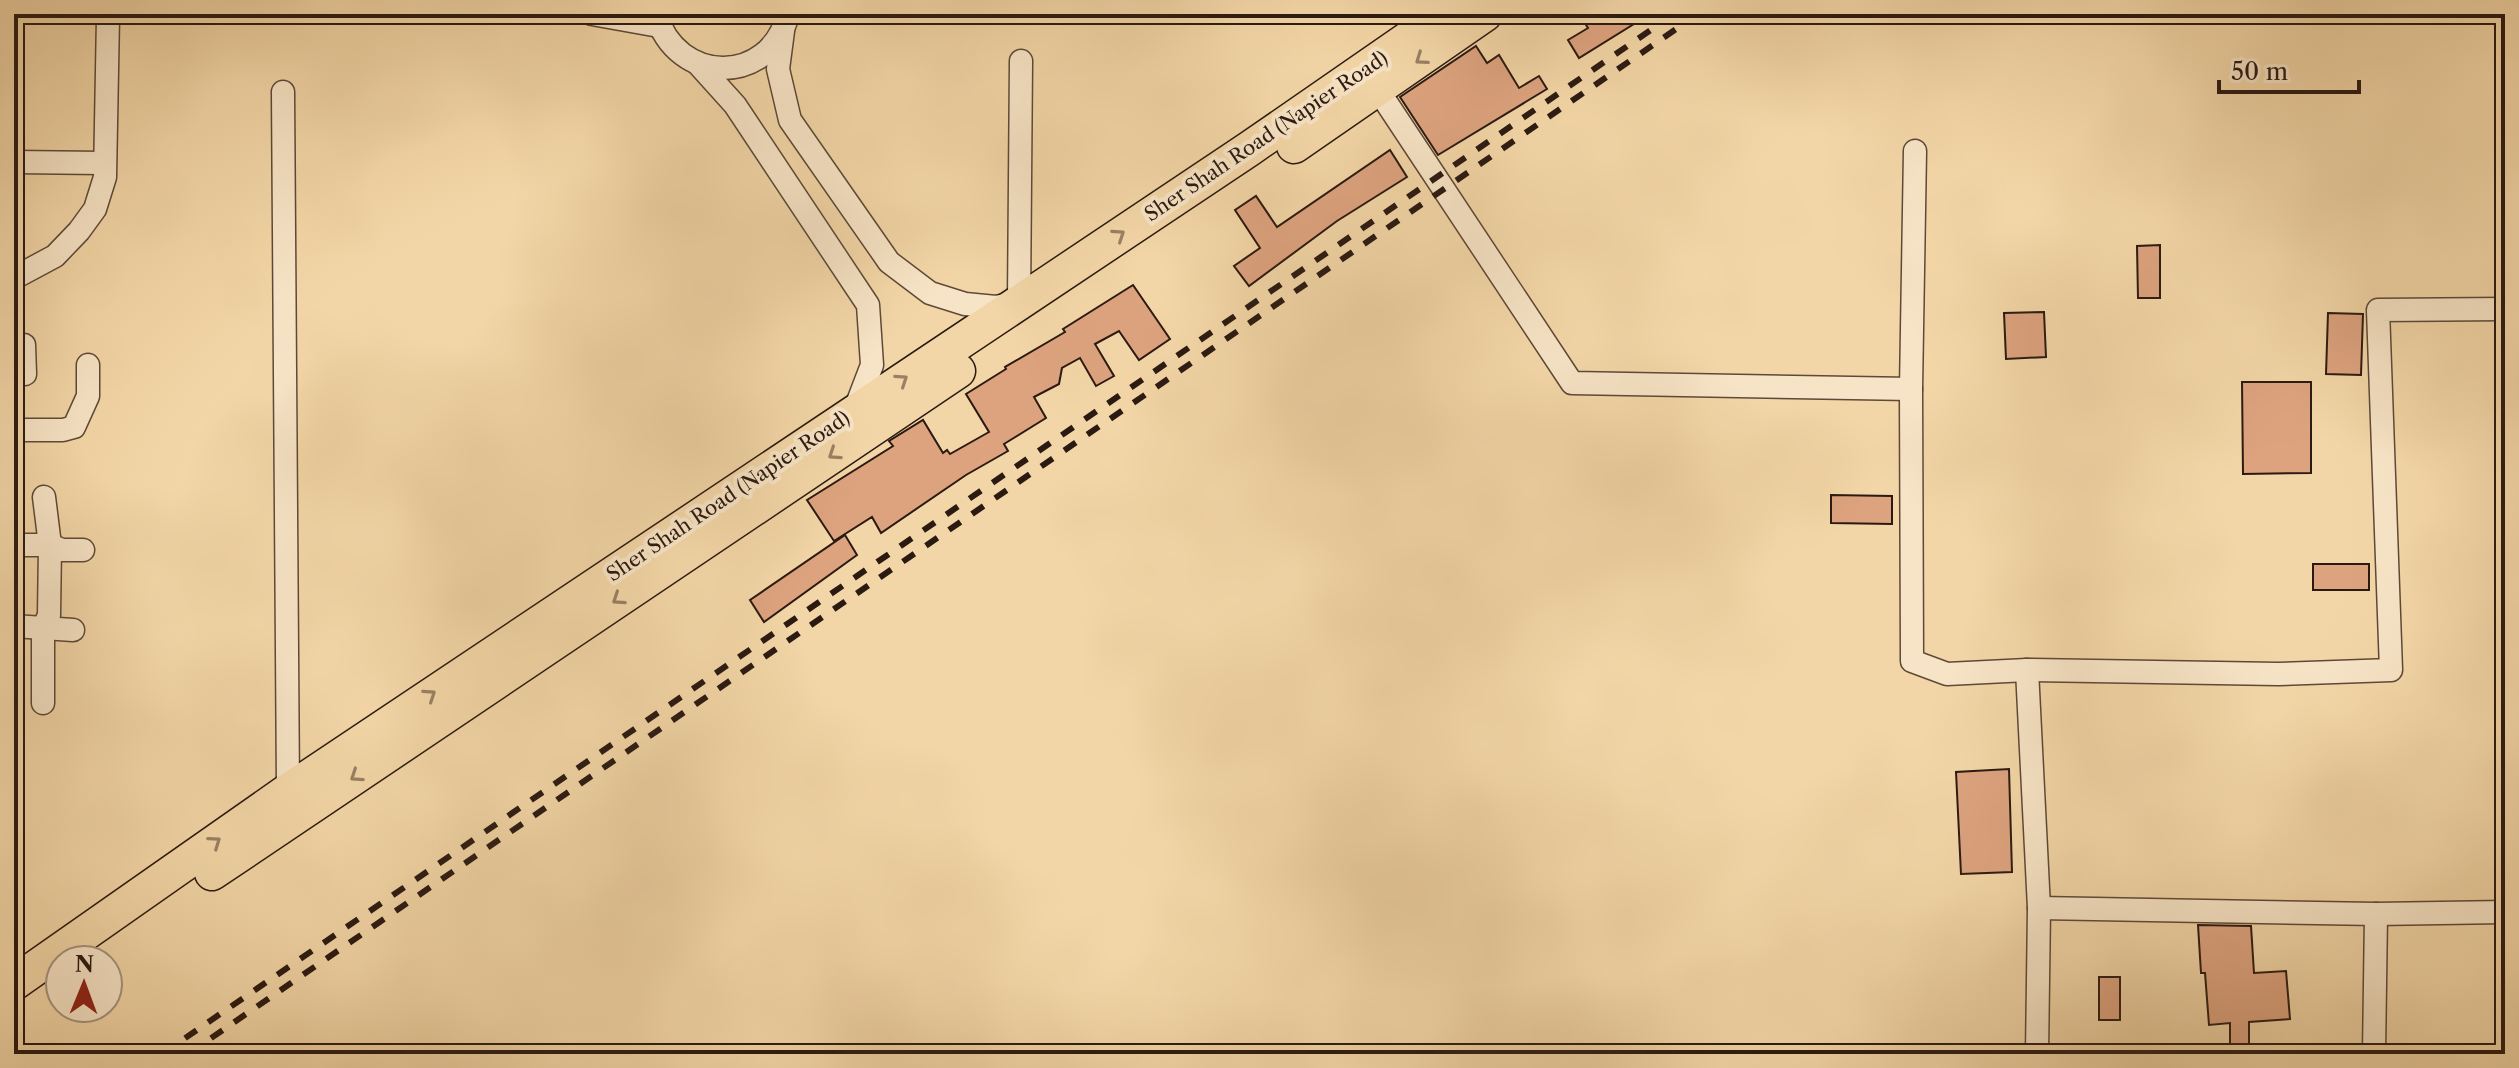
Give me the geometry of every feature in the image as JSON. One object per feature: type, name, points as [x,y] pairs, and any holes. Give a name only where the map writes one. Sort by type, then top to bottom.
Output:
[{"type":"main road","name":"Sher Shah Road (Napier Road)","points":[[14,983],[288,791],[1249,149],[1444,14]]},
{"type":"main road","name":"Sher Shah Road (Napier Road)","points":[[106,944],[1378,90],[1485,14]]},
{"type":"main road","points":[[14,1005],[44,985]]},
{"type":"street","points":[[592,14],[658,20],[675,49],[698,64],[735,105],[868,305],[872,365],[854,412]]},
{"type":"street","points":[[14,278],[55,256],[95,209],[105,177],[103,163],[111,15]]},
{"type":"street","points":[[698,64],[726,68],[753,61],[765,53],[785,22]]},
{"type":"street","points":[[785,22],[778,69],[790,120],[889,262],[930,293],[965,304],[996,307],[1019,302],[1021,61]]},
{"type":"street","points":[[1378,90],[1572,383],[1911,389]]},
{"type":"street","points":[[283,92],[288,791]]},
{"type":"street","points":[[1915,151],[1911,389],[1912,661],[1947,674],[2027,670],[2278,674],[2391,670],[2378,310],[2505,309]]},
{"type":"street","points":[[14,162],[103,163]]},
{"type":"street","points":[[14,373],[25,374],[24,345]]},
{"type":"street","points":[[14,430],[63,430],[74,427],[88,396],[88,365]]},
{"type":"street","points":[[43,703],[43,629],[49,615],[50,545],[44,497]]},
{"type":"street","points":[[14,545],[50,545],[62,550],[83,550]]},
{"type":"street","points":[[14,626],[73,630]]},
{"type":"street","points":[[2027,670],[2039,908],[2037,1054]]},
{"type":"street","points":[[2039,908],[2376,914],[2505,912]]},
{"type":"street","points":[[2374,1054],[2376,914]]},
{"type":"building","points":[[1594,14],[1650,14],[1579,58],[1568,40],[1588,28],[1583,20]]},
{"type":"building","points":[[1476,46],[1487,63],[1499,55],[1519,88],[1539,76],[1547,89],[1438,155],[1400,97]]},
{"type":"building","points":[[1390,150],[1407,177],[1337,221],[1249,286],[1234,266],[1260,248],[1235,210],[1256,196],[1277,227]]},
{"type":"building","points":[[2160,245],[2160,298],[2138,298],[2137,246]]},
{"type":"building","points":[[1133,285],[1170,339],[1139,360],[1119,331],[1095,344],[1114,376],[1096,386],[1080,358],[1062,368],[1059,384],[1034,397],[1046,418],[1004,444],[1008,451],[966,475],[881,533],[872,517],[834,541],[807,500],[893,446],[889,441],[923,420],[943,453],[947,450],[950,454],[989,432],[966,394]]},
{"type":"building","points":[[2044,312],[2046,357],[2006,359],[2004,313]]},
{"type":"building","points":[[2328,313],[2363,314],[2361,375],[2326,374]]},
{"type":"building","points":[[2242,382],[2311,382],[2311,473],[2243,474]]},
{"type":"building","points":[[1831,495],[1892,496],[1892,524],[1831,523]]},
{"type":"building","points":[[845,535],[857,555],[764,622],[750,600]]},
{"type":"building","points":[[2313,564],[2369,564],[2369,590],[2313,590]]},
{"type":"building","points":[[2009,769],[2012,872],[1961,874],[1956,772]]},
{"type":"building","points":[[2198,925],[2251,926],[2254,973],[2286,971],[2290,1019],[2249,1022],[2249,1054],[2230,1054],[2230,1023],[2209,1025]]},
{"type":"building","points":[[2099,977],[2120,977],[2120,1020],[2099,1020]]},
{"type":"railway","points":[[162,1054],[1674,14]]},
{"type":"railway","points":[[188,1054],[1698,14]]}]
